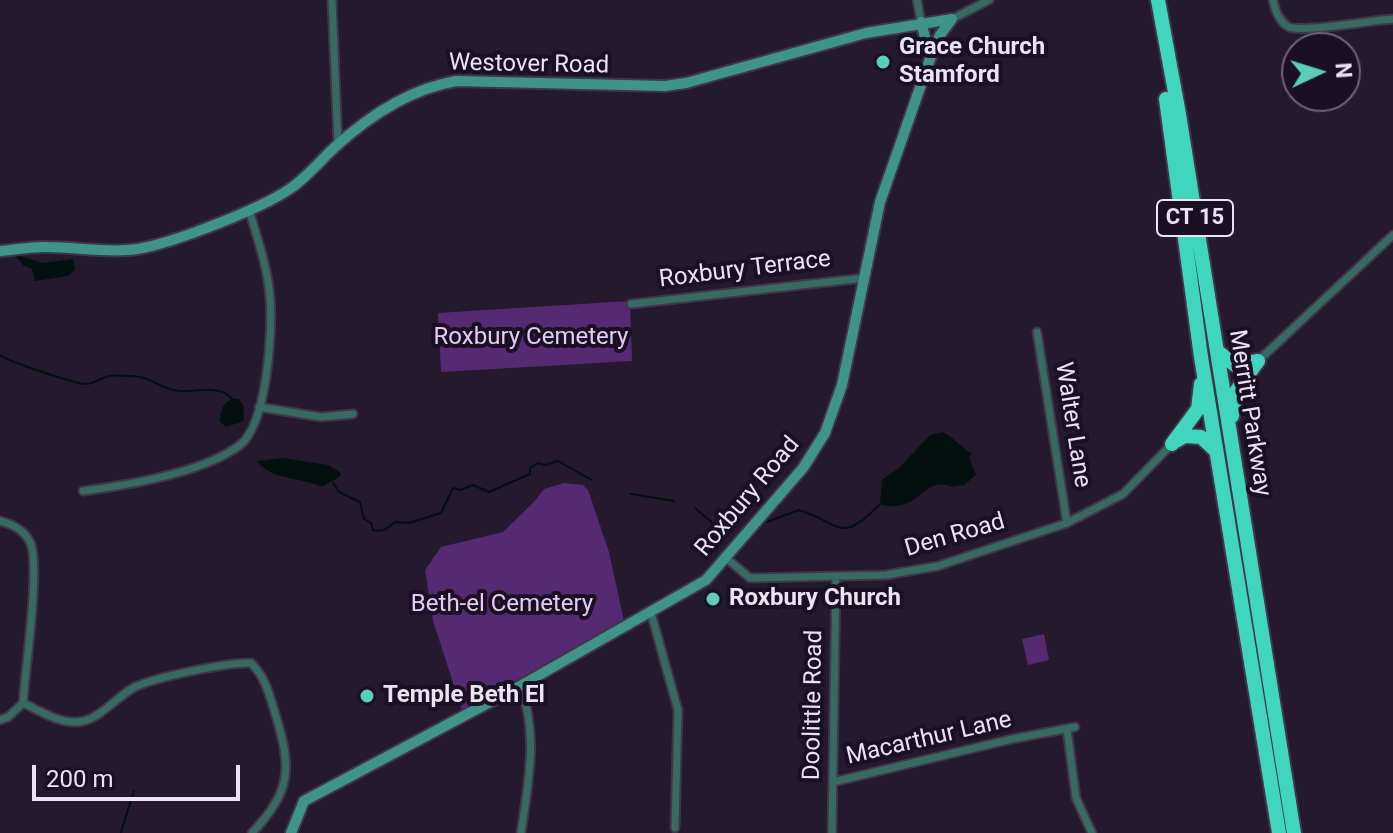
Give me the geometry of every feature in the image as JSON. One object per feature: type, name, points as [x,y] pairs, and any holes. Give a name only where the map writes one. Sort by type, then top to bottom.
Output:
[{"type":"highway","name":"Merritt Parkway","points":[[1148,0],[1169,114],[1201,357],[1279,833]]},
{"type":"highway","name":"Merritt Parkway","points":[[1158,0],[1294,833]]},
{"type":"highway","points":[[1216,350],[1235,365],[1258,361]]},
{"type":"highway","points":[[1172,444],[1198,409],[1201,357]]},
{"type":"highway","points":[[1230,436],[1237,390],[1258,361]]},
{"type":"highway","points":[[1172,444],[1185,436],[1194,435],[1206,440],[1217,452]]},
{"type":"street","points":[[332,0],[338,144]]},
{"type":"street","points":[[917,0],[930,59]]},
{"type":"street","points":[[952,19],[989,0]]},
{"type":"street","points":[[1273,0],[1280,20],[1290,27],[1306,29],[1393,19]]},
{"type":"street","name":"Westover Road","points":[[0,251],[44,247],[128,250],[175,239],[292,188],[338,144],[400,99],[428,85],[456,81],[665,86],[686,83],[866,33],[952,19]]},
{"type":"street","name":"Roxbury Road","points":[[291,833],[304,801],[520,686],[706,580],[803,468],[825,433],[842,385],[880,202],[930,59],[940,35],[952,19]]},
{"type":"street","points":[[83,491],[205,465],[243,443],[259,407],[271,325],[270,296],[249,209]]},
{"type":"street","points":[[1258,361],[1393,235]]},
{"type":"street","name":"Roxbury Terrace","points":[[631,304],[864,278]]},
{"type":"street","name":"Walter Lane","points":[[1037,332],[1067,523]]},
{"type":"street","points":[[259,407],[321,417],[353,414]]},
{"type":"street","name":"Den Road","points":[[726,558],[750,578],[886,575],[938,566],[1067,523],[1123,494],[1172,444]]},
{"type":"street","points":[[0,521],[23,533],[33,551],[23,703],[0,720]]},
{"type":"street","name":"Doolittle Road","points":[[832,833],[836,578]]},
{"type":"street","points":[[651,613],[678,710],[675,828]]},
{"type":"street","points":[[23,703],[55,718],[83,721],[142,684],[233,663],[251,663],[263,675],[288,762],[281,792],[271,812],[252,833]]},
{"type":"street","points":[[520,686],[528,706],[532,749],[521,833]]},
{"type":"street","name":"Macarthur Lane","points":[[833,782],[1033,734],[1071,728],[1076,798],[1092,833]]},
{"type":"green space","name":"Roxbury Cemetery","points":[[630,301],[632,361],[441,372],[438,313]]},
{"type":"green space","name":"Beth-el Cemetery","points":[[564,483],[583,485],[588,490],[609,552],[624,621],[462,710],[433,621],[425,570],[441,547],[503,532],[544,489]]},
{"type":"green space","points":[[1044,634],[1049,660],[1028,665],[1022,639]]},
{"type":"shaded area","points":[[16,257],[43,263],[73,259],[75,270],[68,276],[35,281],[32,269]]},
{"type":"shaded area","points":[[232,399],[239,399],[243,405],[244,421],[226,427],[220,422],[221,411]]},
{"type":"shaded area","points":[[943,432],[972,453],[969,457],[976,475],[964,485],[934,485],[904,504],[880,504],[882,480],[899,468],[930,435]]},
{"type":"shaded area","points":[[282,458],[328,465],[340,472],[341,476],[322,487],[270,472],[257,461]]},
{"type":"waterway","points":[[0,355],[27,367],[80,383],[111,376],[137,377],[174,390],[215,390],[232,399]]},
{"type":"waterway","points":[[333,483],[339,492],[360,502],[364,519],[371,523],[373,530],[380,531],[395,522],[409,523],[441,513],[453,488],[460,490],[473,485],[489,492],[530,474],[530,468],[538,463],[545,465],[558,461],[592,480]]},
{"type":"waterway","points":[[631,494],[674,501]]},
{"type":"waterway","points":[[767,522],[799,510],[840,528],[848,528],[867,517],[880,504]]},
{"type":"waterway","points":[[695,508],[716,526]]},
{"type":"waterway","points":[[121,832],[134,791]]},
{"type":"place","name":"Grace Church Stamford","points":[[883,62]]},
{"type":"place","name":"Roxbury Church","points":[[713,599]]},
{"type":"place","name":"Temple Beth El","points":[[367,696]]}]
